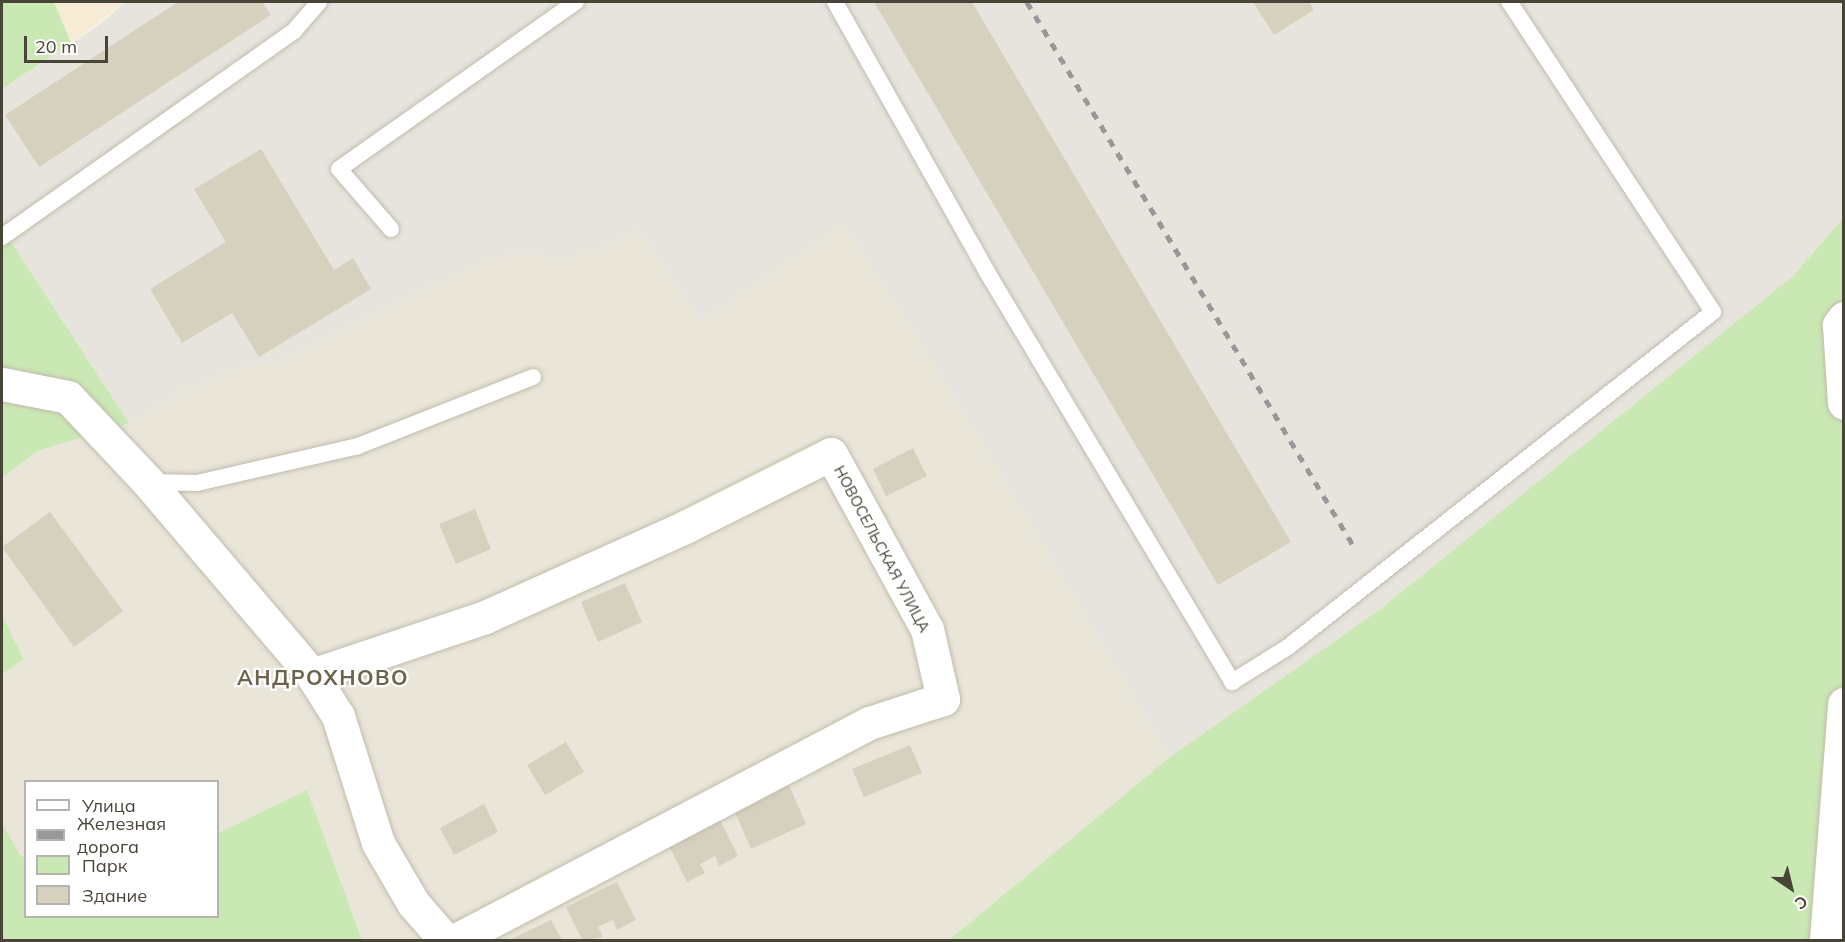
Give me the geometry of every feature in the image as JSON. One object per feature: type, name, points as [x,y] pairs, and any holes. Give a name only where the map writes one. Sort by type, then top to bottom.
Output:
[{"type":"street","points":[[1844,318],[1839,325],[1844,403]]},
{"type":"street","points":[[2,384],[68,397],[148,482],[312,675],[338,716],[378,843],[413,903],[445,940]]},
{"type":"street","name":"НОВОСЕЛЬСКАЯ УЛИЦА","points":[[312,675],[485,617],[685,527],[831,454],[927,629],[943,699],[869,723],[456,940]]},
{"type":"street","points":[[1826,940],[1844,704]]},
{"type":"lane","points":[[2,237],[294,31],[319,2]]},
{"type":"lane","points":[[391,229],[339,169],[576,2]]},
{"type":"lane","points":[[835,2],[987,272],[1232,682],[1288,647],[1713,312],[1509,2]]},
{"type":"lane","points":[[148,482],[197,483],[358,446],[533,376]]},
{"type":"shaded area","points":[[54,2],[125,2],[71,43]]},
{"type":"shaded area","points":[[125,2],[1843,2],[1843,218],[1793,276],[1379,610],[1170,757],[960,406],[844,223],[701,320],[639,230],[569,259],[530,253],[497,256],[388,304],[271,363],[236,368],[182,389],[129,423],[2,228],[2,89],[99,25]]},
{"type":"shaded area","name":"АНДРОХНОВО","points":[[844,223],[960,406],[1170,757],[949,940],[362,940],[307,790],[219,833],[219,780],[24,780],[24,857],[20,855],[2,823],[2,674],[24,658],[2,615],[2,478],[37,451],[129,423],[182,389],[236,368],[271,363],[388,304],[497,256],[530,253],[569,259],[639,230],[701,320]]},
{"type":"green space","points":[[2,2],[54,2],[71,43],[2,89]]},
{"type":"green space","points":[[1843,218],[1843,940],[949,940],[1170,757],[1379,610],[1793,276]]},
{"type":"green space","points":[[2,228],[129,423],[37,451],[2,478]]},
{"type":"green space","points":[[2,615],[24,659],[2,674]]},
{"type":"green space","points":[[307,790],[362,940],[2,940],[2,823],[20,855],[24,857],[24,918],[219,918],[219,833]]},
{"type":"building","points":[[178,2],[262,2],[271,15],[39,167],[5,115]]},
{"type":"building","points":[[874,2],[972,2],[1291,542],[1218,585]]},
{"type":"building","points":[[1253,2],[1309,2],[1314,10],[1274,35]]},
{"type":"building","points":[[261,149],[334,270],[353,258],[371,289],[259,357],[232,313],[182,343],[150,289],[226,242],[194,189]]},
{"type":"building","points":[[913,448],[927,476],[886,496],[873,469]]},
{"type":"building","points":[[475,509],[491,549],[456,564],[439,524]]},
{"type":"building","points":[[50,512],[123,611],[74,647],[2,547]]},
{"type":"building","points":[[625,583],[642,622],[598,642],[581,602]]},
{"type":"building","points":[[566,742],[584,772],[545,795],[527,765]]},
{"type":"building","points":[[910,745],[922,773],[864,797],[852,769]]},
{"type":"building","points":[[788,783],[806,824],[751,849],[733,808]]},
{"type":"building","points":[[484,804],[498,832],[454,855],[440,828]]},
{"type":"building","points":[[719,818],[738,856],[719,866],[715,856],[700,864],[705,873],[687,882],[668,844]]},
{"type":"building","points":[[617,882],[636,920],[617,930],[613,920],[598,927],[603,937],[582,940],[566,907]]},
{"type":"building","points":[[551,920],[562,940],[509,940]]},
{"type":"railway","points":[[1027,2],[1355,548]]},
{"type":"district","name":"АНДРОХНОВО","points":[[323,677]]}]
